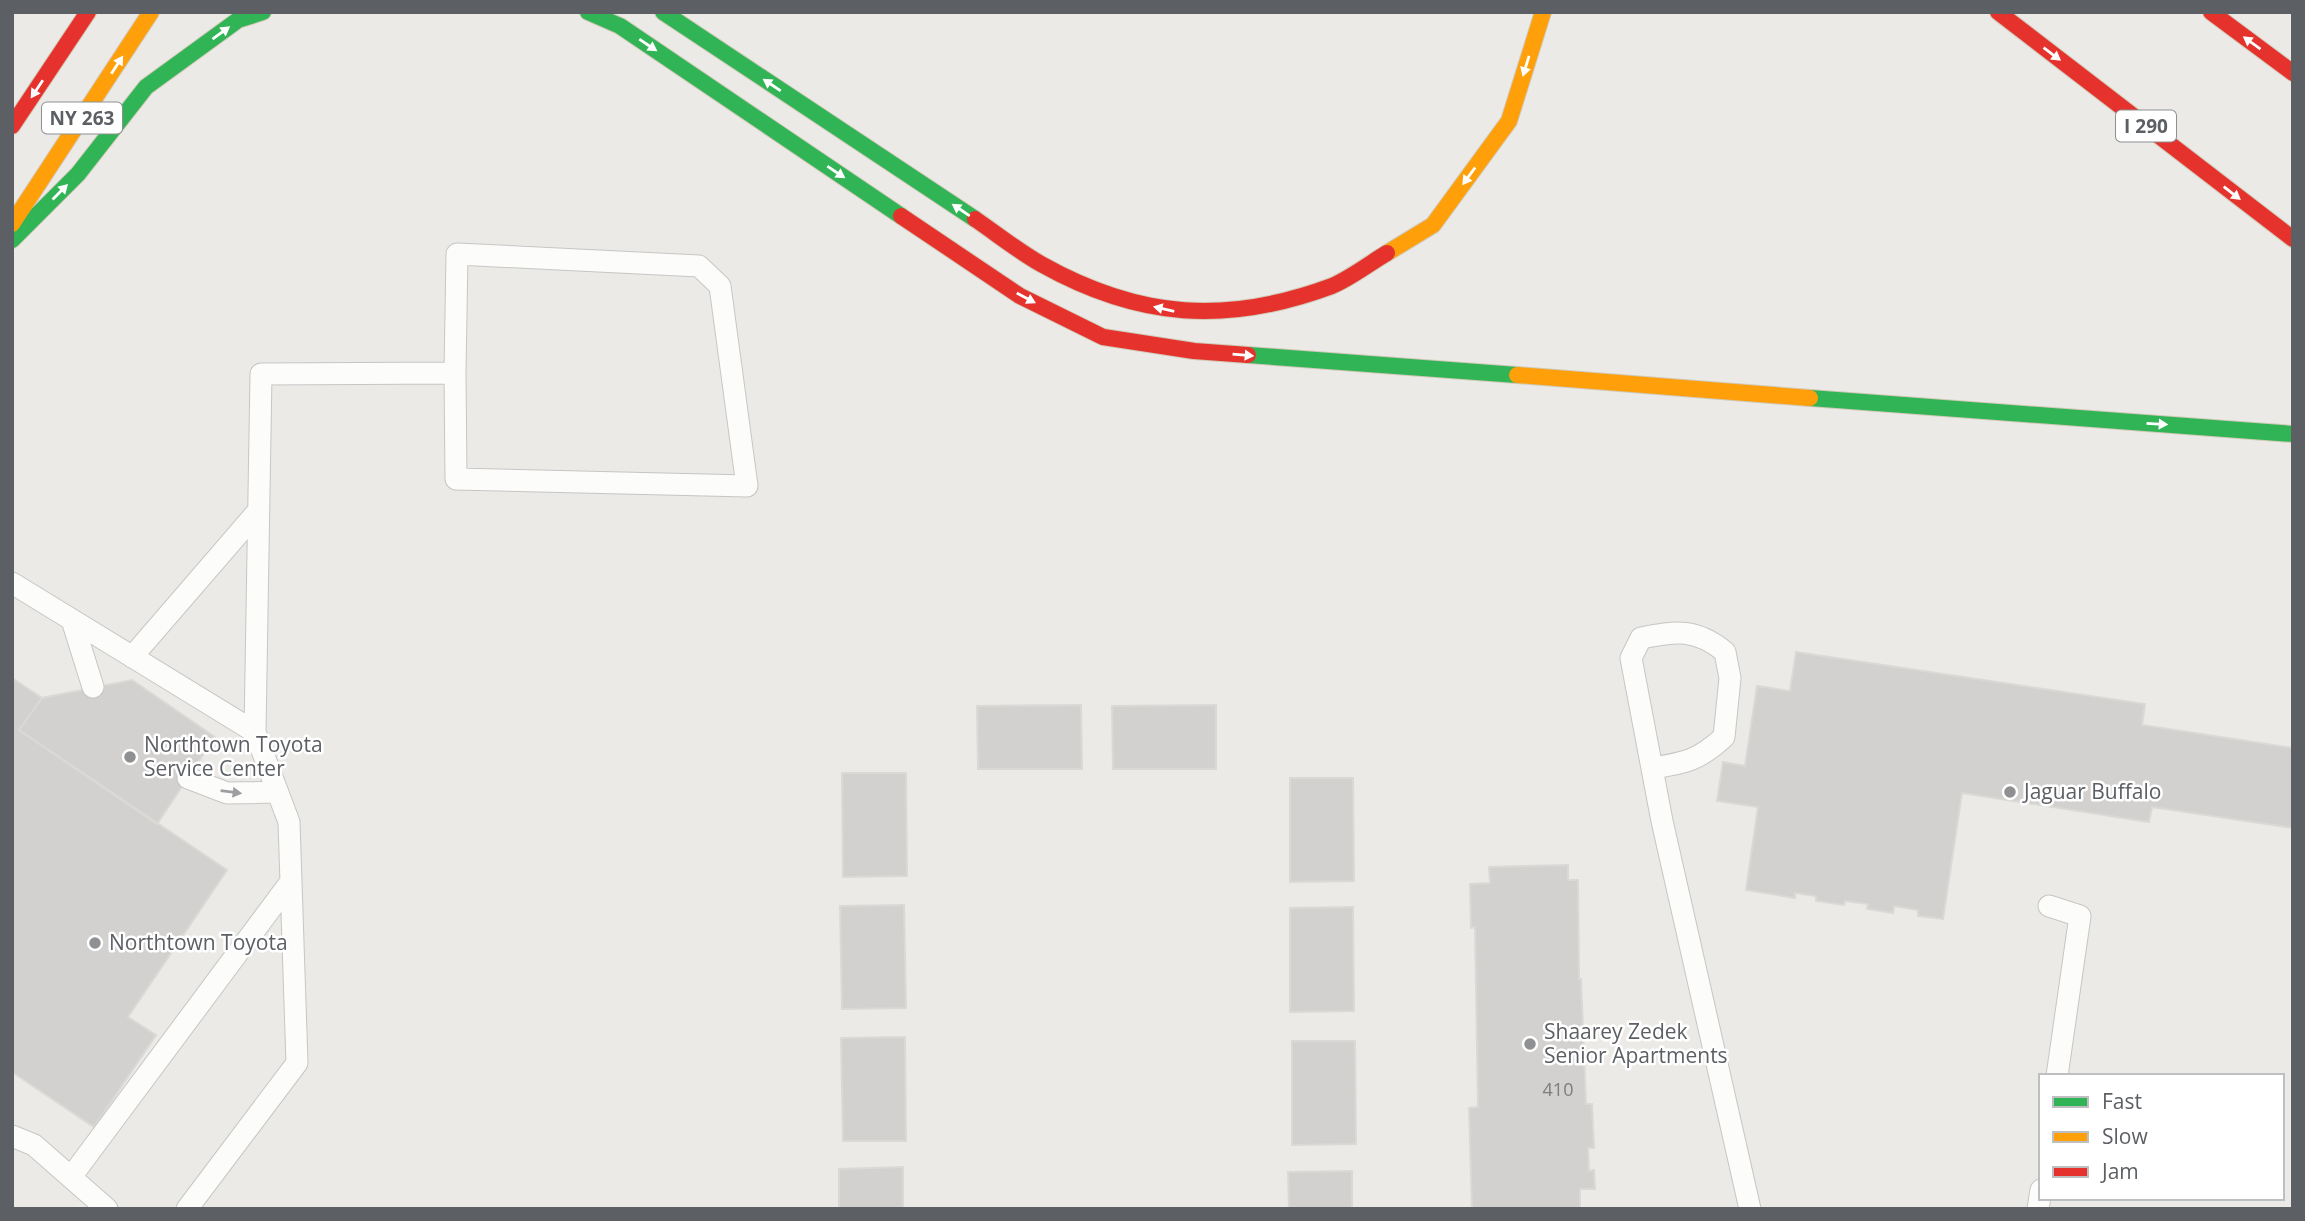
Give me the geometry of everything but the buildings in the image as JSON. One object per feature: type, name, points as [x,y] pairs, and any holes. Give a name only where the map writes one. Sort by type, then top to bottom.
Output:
[{"type":"main road","name":"NY 263","points":[[12,126],[88,12]]},
{"type":"main road","name":"NY 263","points":[[12,224],[151,12]]},
{"type":"main road","points":[[12,240],[78,174],[146,87],[238,20],[263,12]]},
{"type":"main road","points":[[588,12],[620,26],[1020,296],[1103,337],[1194,351],[2293,434]]},
{"type":"main road","points":[[663,12],[1042,264],[1114,295],[1171,311],[1213,313],[1262,305],[1334,285],[1433,225],[1509,121],[1543,12]]},
{"type":"main road","name":"I 290","points":[[1998,12],[2293,240]]},
{"type":"main road","points":[[2211,12],[2293,73]]},
{"type":"lane","points":[[457,254],[699,266],[720,286],[747,486],[456,479],[455,373],[457,254]]},
{"type":"lane","points":[[187,1209],[297,1063],[289,822],[255,732],[261,374],[455,373]]},
{"type":"lane","points":[[132,657],[258,511]]},
{"type":"lane","points":[[12,583],[255,732]]},
{"type":"lane","points":[[72,620],[93,687]]},
{"type":"lane","points":[[1652,768],[1681,764],[1704,755],[1724,737],[1730,678],[1725,652],[1706,636],[1667,633],[1641,638],[1632,658],[1652,768],[1750,1209]]},
{"type":"lane","points":[[188,778],[228,793],[276,792]]},
{"type":"lane","points":[[71,1177],[289,884]]},
{"type":"lane","points":[[2049,906],[2080,916],[2057,1074]]},
{"type":"lane","points":[[12,1136],[34,1144],[107,1209]]},
{"type":"traffic: fast","points":[[12,240],[78,174],[146,87],[238,20],[263,12]]},
{"type":"traffic: fast","points":[[588,12],[620,26],[901,216]]},
{"type":"traffic: fast","points":[[663,12],[975,219]]},
{"type":"traffic: fast","points":[[1248,355],[1517,375]]},
{"type":"traffic: fast","points":[[1810,398],[2293,434]]},
{"type":"traffic: slow","points":[[12,224],[151,12]]},
{"type":"traffic: slow","points":[[1387,253],[1433,225],[1509,121],[1543,12]]},
{"type":"traffic: slow","points":[[1517,375],[1810,398]]},
{"type":"traffic: jam","points":[[12,126],[88,12]]},
{"type":"traffic: jam","points":[[1998,12],[2293,239]]},
{"type":"traffic: jam","points":[[2211,12],[2293,73]]},
{"type":"traffic: jam","points":[[901,216],[1020,296],[1103,337],[1194,351],[1248,355]]},
{"type":"traffic: jam","points":[[975,219],[1032,259],[1077,282],[1113,296],[1184,310],[1220,311],[1293,299],[1339,283],[1387,253]]},
{"type":"place","name":"Northtown Toyota Service Center","points":[[130,757]]},
{"type":"place","name":"Jaguar Buffalo","points":[[2010,792]]},
{"type":"place","name":"Northtown Toyota","points":[[95,943]]},
{"type":"place","name":"Shaarey Zedek Senior Apartments","points":[[1530,1044]]}]
